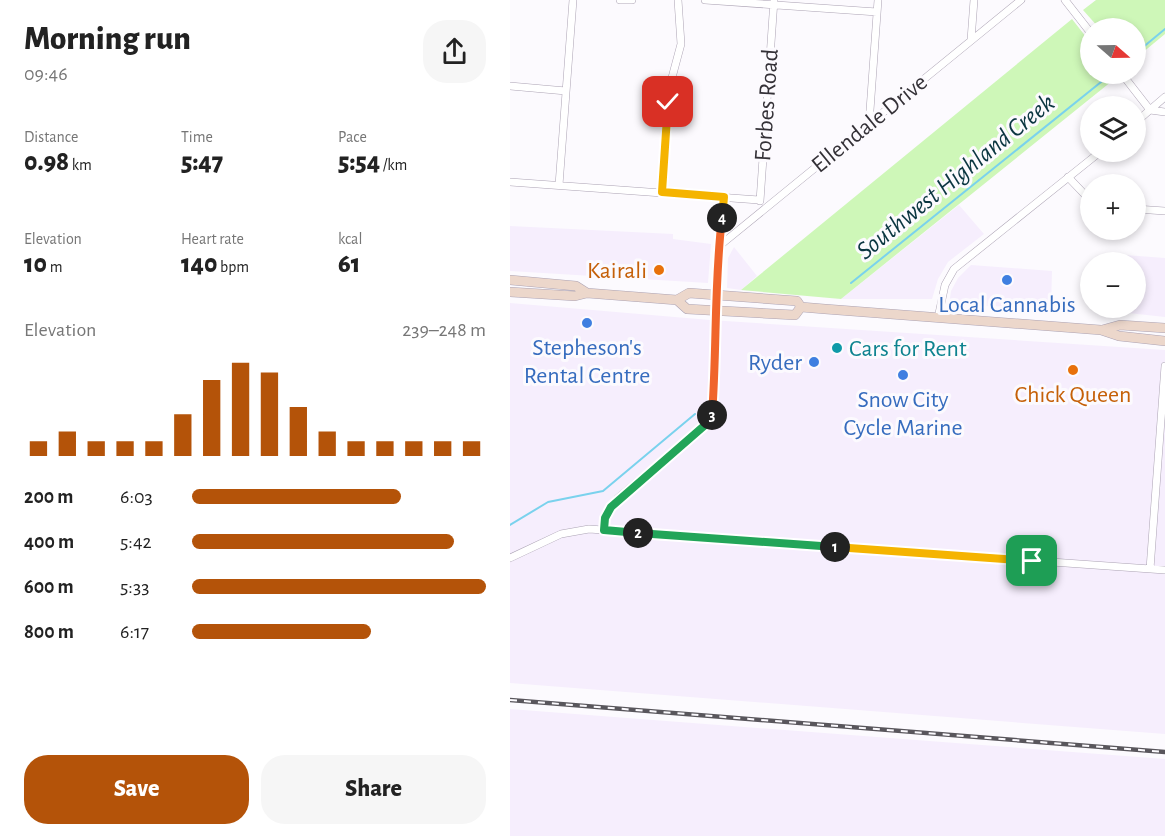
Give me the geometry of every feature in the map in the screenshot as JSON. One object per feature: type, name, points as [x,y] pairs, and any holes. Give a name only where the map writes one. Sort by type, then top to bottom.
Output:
[{"type":"main road","points":[[510,280],[576,286],[587,293]]},
{"type":"main road","points":[[510,292],[575,296],[587,293],[677,300],[688,294],[716,295],[797,300],[801,307]]},
{"type":"main road","points":[[677,300],[687,309],[717,311],[795,315],[801,307]]},
{"type":"main road","points":[[801,307],[1101,330],[1119,336],[1165,340]]},
{"type":"main road","points":[[1101,330],[1120,325],[1165,328]]},
{"type":"street","points":[[559,185],[573,0]]},
{"type":"street","points":[[620,0],[632,0]]},
{"type":"street","points":[[662,192],[670,85],[681,44],[678,0]]},
{"type":"street","points":[[705,0],[774,3],[877,12]]},
{"type":"street","points":[[869,124],[878,0]]},
{"type":"street","points":[[971,40],[974,0]]},
{"type":"street","name":"Ellendale Drive","points":[[718,247],[1021,0]]},
{"type":"street","points":[[1065,0],[1080,20]]},
{"type":"street","name":"Forbes Road","points":[[759,200],[774,3]]},
{"type":"street","points":[[1130,84],[1150,110],[1165,112]]},
{"type":"street","points":[[510,87],[566,91]]},
{"type":"street","points":[[1146,113],[1165,98]]},
{"type":"street","points":[[938,318],[945,285],[954,269],[1087,162]]},
{"type":"street","points":[[1068,177],[1080,190]]},
{"type":"street","points":[[510,182],[759,200],[766,207]]},
{"type":"street","points":[[604,530],[605,518],[618,498],[712,419],[718,247],[724,197]]},
{"type":"street","points":[[1146,210],[1165,211]]},
{"type":"street","points":[[1150,569],[1165,366]]},
{"type":"street","points":[[510,558],[568,531],[604,530],[1165,570]]},
{"type":"shaded area","points":[[959,205],[984,234],[948,262],[938,279],[932,299],[841,299]]},
{"type":"shaded area","points":[[510,226],[673,234],[673,239],[711,244],[708,283],[510,271]]},
{"type":"shaded area","points":[[734,247],[757,276],[741,290],[727,288],[728,258]]},
{"type":"shaded area","points":[[1146,257],[1165,258],[1165,317],[1146,315]]},
{"type":"shaded area","points":[[971,265],[1052,271],[1051,308],[949,305],[951,291],[958,278]]},
{"type":"shaded area","points":[[510,303],[710,320],[1165,350],[1165,734],[510,683]]},
{"type":"shaded area","points":[[510,709],[1165,759],[1165,836],[510,836]]},
{"type":"green space","points":[[1096,0],[1165,0],[1165,34],[1146,50],[1146,18],[1090,18],[1083,10]]},
{"type":"green space","points":[[1072,19],[1080,29],[1080,84],[1108,84],[1093,96],[1080,96],[1080,107],[841,299],[741,290]]},
{"type":"waterway","name":"Southwest Highland Creek","points":[[1146,45],[1165,29]]},
{"type":"waterway","name":"Southwest Highland Creek","points":[[851,283],[1099,84]]},
{"type":"waterway","name":"Southwest Highland Creek","points":[[510,525],[548,502],[603,491],[695,414]]},
{"type":"railway","points":[[510,700],[1165,752]]},
{"type":"place","name":"Kairali","points":[[659,270]]},
{"type":"place","name":"Local Cannabis","points":[[1007,280]]},
{"type":"place","name":"Stepheson's Rental Centre","points":[[587,323]]},
{"type":"place","name":"Cars for Rent","points":[[837,348]]},
{"type":"place","name":"Ryder","points":[[814,362]]},
{"type":"place","name":"Chick Queen","points":[[1073,370]]},
{"type":"place","name":"Snow City Cycle Marine","points":[[903,375]]},
{"type":"route","points":[[668,102],[662,192],[724,197],[715,285],[718,316],[712,419],[618,498],[605,518],[604,530],[1032,561]]}]
